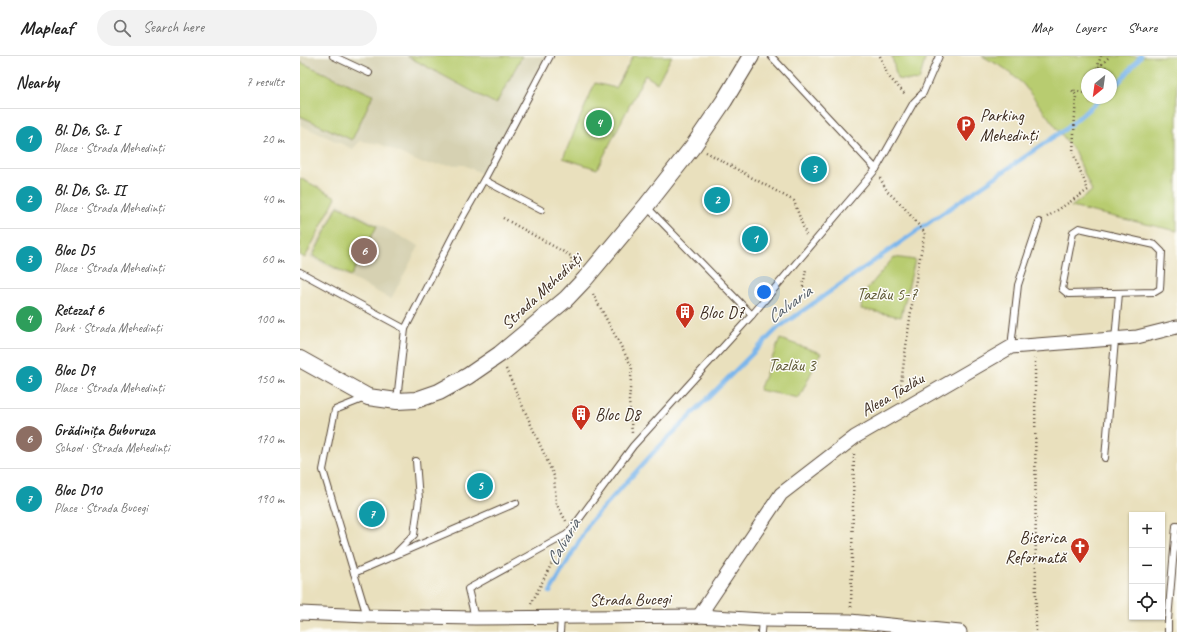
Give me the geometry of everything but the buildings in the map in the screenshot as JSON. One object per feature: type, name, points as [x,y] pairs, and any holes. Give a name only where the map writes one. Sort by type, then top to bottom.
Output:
[{"type":"street","name":"Strada Mehedinți","points":[[300,359],[368,397],[397,401],[416,400],[439,392],[468,376],[500,354],[566,299],[579,278],[646,206],[694,145],[724,101],[751,56]]},
{"type":"street","name":"Aleea Tazlău","points":[[699,616],[781,494],[855,437],[896,412],[1011,347],[1137,337],[1177,327]]},
{"type":"street","name":"Strada Bucegi","points":[[300,613],[475,618],[699,616],[761,626],[850,621],[960,632]]},
{"type":"lane","points":[[333,56],[369,73]]},
{"type":"lane","points":[[397,401],[405,329],[458,226],[550,56]]},
{"type":"lane","points":[[771,56],[876,169]]},
{"type":"lane","points":[[475,618],[468,589],[568,532],[633,446],[752,315],[876,169],[914,102],[923,93],[939,56]]},
{"type":"lane","points":[[484,180],[541,210]]},
{"type":"lane","points":[[646,206],[752,315]]},
{"type":"lane","points":[[1011,347],[1018,285],[1039,222]]},
{"type":"lane","points":[[1079,228],[1155,245],[1162,252],[1160,288],[1155,292],[1119,293],[1068,294],[1062,289],[1073,232],[1079,228]]},
{"type":"lane","points":[[300,272],[405,329]]},
{"type":"lane","points":[[1105,458],[1119,293]]},
{"type":"lane","points":[[367,616],[323,470],[335,410],[368,397]]},
{"type":"lane","points":[[395,555],[414,535],[418,499],[416,461]]},
{"type":"lane","points":[[354,573],[516,503]]},
{"type":"lane","points":[[1168,632],[1177,526]]},
{"type":"lane","points":[[560,632],[561,618]]},
{"type":"path","points":[[880,56],[888,76],[914,102]]},
{"type":"path","points":[[1097,68],[1101,56]]},
{"type":"path","points":[[1099,68],[1110,56]]},
{"type":"path","points":[[1102,64],[1106,68]]},
{"type":"path","points":[[1039,222],[1088,190],[1073,153],[1076,95],[1072,90],[1081,92]]},
{"type":"path","points":[[694,145],[794,201],[810,247],[803,287]]},
{"type":"path","points":[[876,169],[887,191],[902,205],[925,233],[915,283],[896,412]]},
{"type":"path","points":[[504,218],[571,256],[579,278],[632,366],[629,401],[633,446]]},
{"type":"path","points":[[1035,346],[1036,632]]},
{"type":"path","points":[[500,354],[554,476],[556,503],[568,532],[525,618]]},
{"type":"path","points":[[850,621],[855,437]]},
{"type":"shaded area","points":[[300,56],[550,56],[486,176],[464,165],[423,164],[380,144],[360,141],[353,149],[300,125]]},
{"type":"shaded area","points":[[338,203],[419,246],[391,299],[309,257]]},
{"type":"green space","points":[[407,56],[522,56],[496,104]]},
{"type":"green space","points":[[633,56],[672,56],[657,83],[645,75],[597,169],[563,158],[595,83],[616,88]]},
{"type":"green space","points":[[892,56],[926,56],[919,81],[897,79]]},
{"type":"green space","points":[[982,56],[1177,56],[1177,231],[1071,207],[1092,191],[1075,152],[1023,84],[1004,68]]},
{"type":"green space","points":[[300,62],[373,95],[352,140],[300,116]]},
{"type":"green space","points":[[300,178],[336,197],[305,258],[300,255]]},
{"type":"green space","points":[[338,206],[377,226],[351,276],[313,256]]},
{"type":"green space","name":"Tazlău 5-7","points":[[894,257],[915,260],[901,317],[861,309],[863,294]]},
{"type":"green space","name":"Tazlău 3","points":[[780,339],[821,353],[799,398],[759,390]]},
{"type":"waterway","name":"Calvaria","points":[[1117,84],[1141,56]]},
{"type":"waterway","name":"Calvaria","points":[[550,592],[590,522],[654,452],[778,328],[1064,130],[1095,104]]},
{"type":"place","name":"Retezat 6","points":[[599,123]]},
{"type":"place","name":"Parking Mehedinți","points":[[966,142]]},
{"type":"place","name":"Bloc D5","points":[[814,169]]},
{"type":"place","name":"Bl. D6, Sc. II","points":[[717,200]]},
{"type":"place","name":"Bl. D6, Sc. I","points":[[755,239]]},
{"type":"place","name":"Grădinița Buburuza","points":[[364,251]]},
{"type":"place","name":"Bloc D7","points":[[685,329]]},
{"type":"place","name":"Bloc D8","points":[[581,431]]},
{"type":"place","name":"Bloc D9","points":[[480,486]]},
{"type":"place","name":"Bloc D10","points":[[372,514]]},
{"type":"place","name":"Biserica Reformată","points":[[1080,564]]}]
